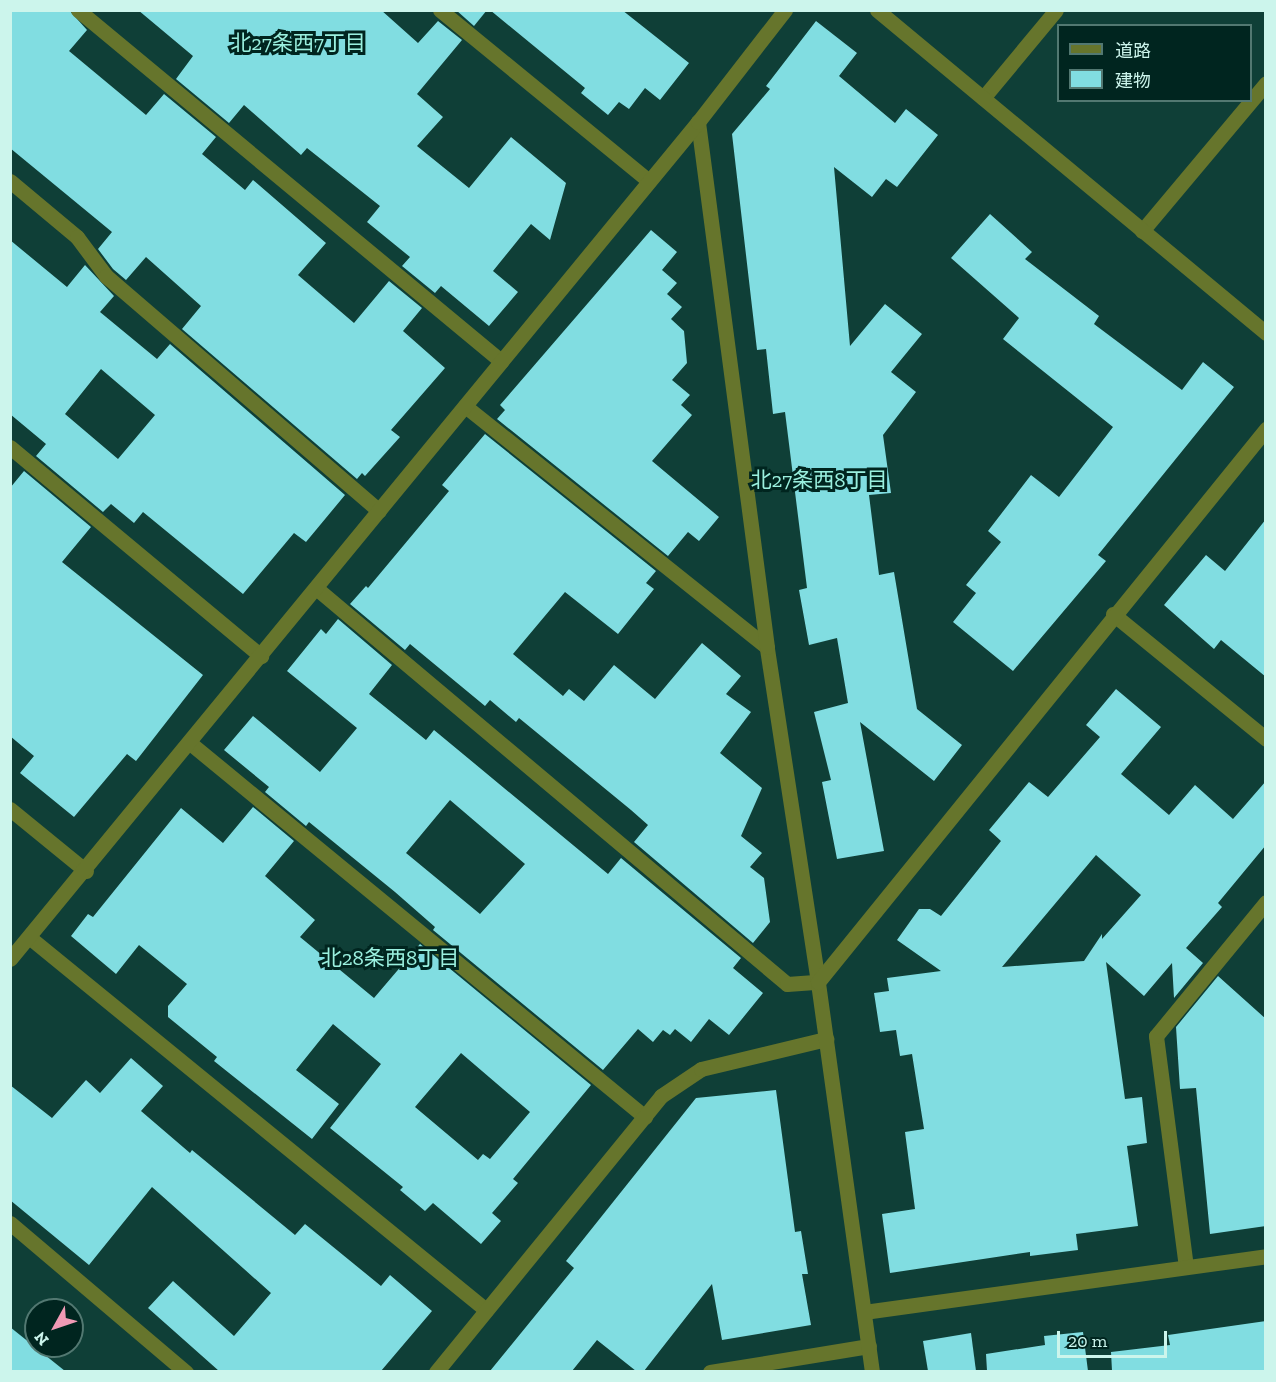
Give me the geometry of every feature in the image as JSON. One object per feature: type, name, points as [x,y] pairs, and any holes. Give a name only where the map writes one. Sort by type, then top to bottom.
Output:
[{"type":"street","points":[[78,10],[501,361]]},
{"type":"street","points":[[440,10],[649,181]]},
{"type":"street","points":[[10,959],[86,871],[698,122],[785,10]]},
{"type":"street","points":[[877,10],[1266,333]]},
{"type":"street","points":[[983,98],[1056,10]]},
{"type":"street","points":[[1252,100],[1266,83]]},
{"type":"street","points":[[1142,231],[1250,102]]},
{"type":"street","points":[[698,122],[767,647],[818,982],[872,1371]]},
{"type":"street","points":[[10,181],[77,237],[106,276],[379,511]]},
{"type":"street","points":[[465,406],[767,647]]},
{"type":"street","points":[[316,588],[787,984],[818,982],[1113,614],[1266,429]]},
{"type":"street","points":[[10,447],[261,656]]},
{"type":"street","points":[[1113,614],[1266,739]]},
{"type":"street","points":[[190,742],[645,1117]]},
{"type":"street","points":[[10,809],[86,871]]},
{"type":"street","points":[[1186,1267],[1156,1036],[1266,902]]},
{"type":"street","points":[[29,937],[486,1310]]},
{"type":"street","points":[[436,1371],[661,1096],[701,1070],[826,1039]]},
{"type":"street","points":[[10,1223],[186,1371]]},
{"type":"street","points":[[864,1312],[1266,1256]]},
{"type":"street","points":[[710,1371],[869,1346]]},
{"type":"building","points":[[10,10],[69,10],[87,30],[69,51],[146,115],[164,94],[216,137],[202,154],[245,190],[253,180],[326,243],[298,275],[354,323],[389,281],[422,308],[403,331],[445,368],[391,430],[400,437],[365,476],[362,473],[357,479],[182,329],[201,306],[146,257],[126,280],[113,269],[98,249],[112,232],[10,148]]},
{"type":"building","points":[[138,10],[381,10],[418,43],[438,21],[462,40],[417,94],[443,117],[417,146],[469,188],[511,137],[566,183],[550,240],[531,224],[493,271],[518,292],[489,326],[441,286],[435,293],[402,266],[410,257],[367,222],[380,206],[307,148],[301,155],[244,105],[229,123],[176,79],[193,56]]},
{"type":"building","points":[[456,10],[487,10],[474,26]]},
{"type":"building","points":[[490,10],[622,10],[689,63],[660,100],[645,88],[629,109],[619,102],[608,115],[581,93],[585,88]]},
{"type":"building","points":[[816,21],[857,53],[839,76],[895,123],[906,109],[938,135],[897,187],[886,179],[872,197],[834,167],[850,346],[885,304],[922,334],[891,372],[916,392],[883,435],[891,493],[869,495],[879,575],[894,572],[917,709],[962,745],[934,781],[860,722],[884,851],[837,859],[822,782],[831,780],[814,712],[848,703],[837,638],[809,645],[799,590],[807,588],[785,412],[773,414],[766,349],[757,350],[732,134],[770,89],[766,86]]},
{"type":"building","points":[[990,214],[1032,252],[1025,259],[1099,316],[1094,324],[1182,390],[1203,362],[1234,387],[1098,555],[1106,561],[1013,671],[953,622],[976,593],[966,585],[1001,542],[988,531],[1031,475],[1059,497],[1113,427],[1003,339],[1019,318],[951,258]]},
{"type":"building","points":[[651,230],[677,252],[662,270],[677,283],[667,294],[682,307],[671,319],[684,331],[687,363],[672,380],[690,395],[681,405],[692,415],[652,461],[719,517],[699,541],[688,532],[668,556],[497,419],[505,410],[500,405]]},
{"type":"building","points":[[10,240],[67,287],[85,265],[114,296],[100,312],[157,359],[170,344],[345,495],[306,542],[294,533],[243,594],[143,512],[134,523],[111,504],[103,512],[36,456],[46,444],[10,414]],"holes":[[[101,369],[155,415],[118,459],[65,414]]]},
{"type":"building","points":[[485,434],[656,571],[646,583],[654,589],[618,634],[565,592],[513,654],[563,696],[569,689],[584,701],[614,665],[655,699],[702,643],[741,676],[726,694],[751,712],[720,753],[762,788],[741,836],[762,853],[750,867],[764,878],[770,922],[753,943],[634,842],[648,825],[631,810],[519,718],[516,722],[490,700],[485,706],[410,644],[405,650],[350,604],[366,586],[368,588],[449,491],[442,485]]},
{"type":"building","points":[[24,471],[91,527],[62,562],[203,675],[136,761],[127,754],[74,817],[20,773],[34,756],[10,736],[10,488]]},
{"type":"building","points":[[1266,519],[1266,677],[1221,640],[1214,649],[1164,605],[1206,555],[1225,571]]},
{"type":"building","points":[[338,619],[392,665],[369,694],[426,740],[434,730],[608,874],[621,858],[741,958],[733,968],[763,993],[729,1035],[709,1019],[691,1042],[675,1029],[670,1035],[663,1030],[653,1042],[638,1029],[603,1070],[433,930],[435,927],[395,892],[309,822],[306,826],[265,792],[269,787],[224,750],[253,716],[320,772],[357,728],[287,671],[321,629],[326,634]],"holes":[[[450,800],[525,864],[480,914],[406,853]]]},
{"type":"building","points":[[1116,689],[1161,727],[1121,774],[1169,815],[1195,785],[1233,819],[1266,781],[1266,845],[1218,903],[1222,907],[1186,948],[1203,963],[1174,998],[1172,963],[1144,996],[1106,962],[1125,1099],[1142,1097],[1147,1143],[1127,1146],[1138,1226],[1076,1234],[1078,1250],[1030,1256],[1030,1252],[890,1273],[882,1214],[915,1209],[905,1132],[924,1129],[912,1054],[900,1056],[896,1030],[880,1032],[874,993],[889,991],[887,978],[941,971],[897,940],[919,909],[930,909],[941,916],[1001,841],[989,830],[1029,782],[1048,797],[1100,737],[1086,725]],"holes":[[[1096,855],[1141,895],[1102,939],[1102,934],[1084,961],[1002,967]]]},
{"type":"building","points":[[253,807],[294,841],[265,876],[315,920],[300,937],[374,998],[420,944],[591,1085],[513,1179],[518,1183],[492,1213],[501,1221],[481,1244],[433,1203],[425,1211],[400,1190],[403,1187],[330,1128],[381,1064],[333,1024],[296,1070],[339,1104],[312,1139],[214,1061],[217,1057],[168,1017],[168,1006],[187,984],[139,945],[116,974],[71,936],[88,914],[93,917],[181,808],[223,843]],"holes":[[[461,1053],[530,1112],[490,1159],[483,1154],[478,1160],[415,1107]]]},
{"type":"building","points":[[1218,976],[1266,1019],[1266,1226],[1210,1234],[1196,1088],[1180,1089],[1176,1027]]},
{"type":"building","points":[[131,1058],[163,1086],[141,1111],[190,1153],[192,1150],[295,1235],[305,1224],[381,1286],[390,1275],[432,1311],[381,1371],[219,1371],[148,1308],[173,1281],[234,1336],[271,1293],[152,1187],[89,1265],[10,1200],[10,1085],[52,1118],[86,1080],[100,1093]]},
{"type":"building","points":[[776,1090],[795,1232],[801,1231],[808,1274],[802,1274],[811,1325],[722,1340],[712,1284],[644,1371],[636,1371],[597,1340],[572,1371],[490,1371],[574,1268],[566,1261],[696,1098]]},
{"type":"building","points":[[1266,1321],[1266,1371],[1112,1371],[1111,1352],[1170,1345],[1168,1335]]},
{"type":"building","points":[[10,1327],[24,1338],[24,1358],[49,1358],[65,1371],[10,1371]]},
{"type":"building","points":[[1083,1332],[1088,1371],[987,1371],[986,1354],[1045,1345],[1044,1336]]},
{"type":"building","points":[[971,1333],[976,1371],[928,1371],[923,1341]]},
{"type":"district","name":"北27条西7丁目","points":[[298,43]]},
{"type":"district","name":"北27条西8丁目","points":[[819,480]]},
{"type":"district","name":"北28条西8丁目","points":[[390,958]]}]
